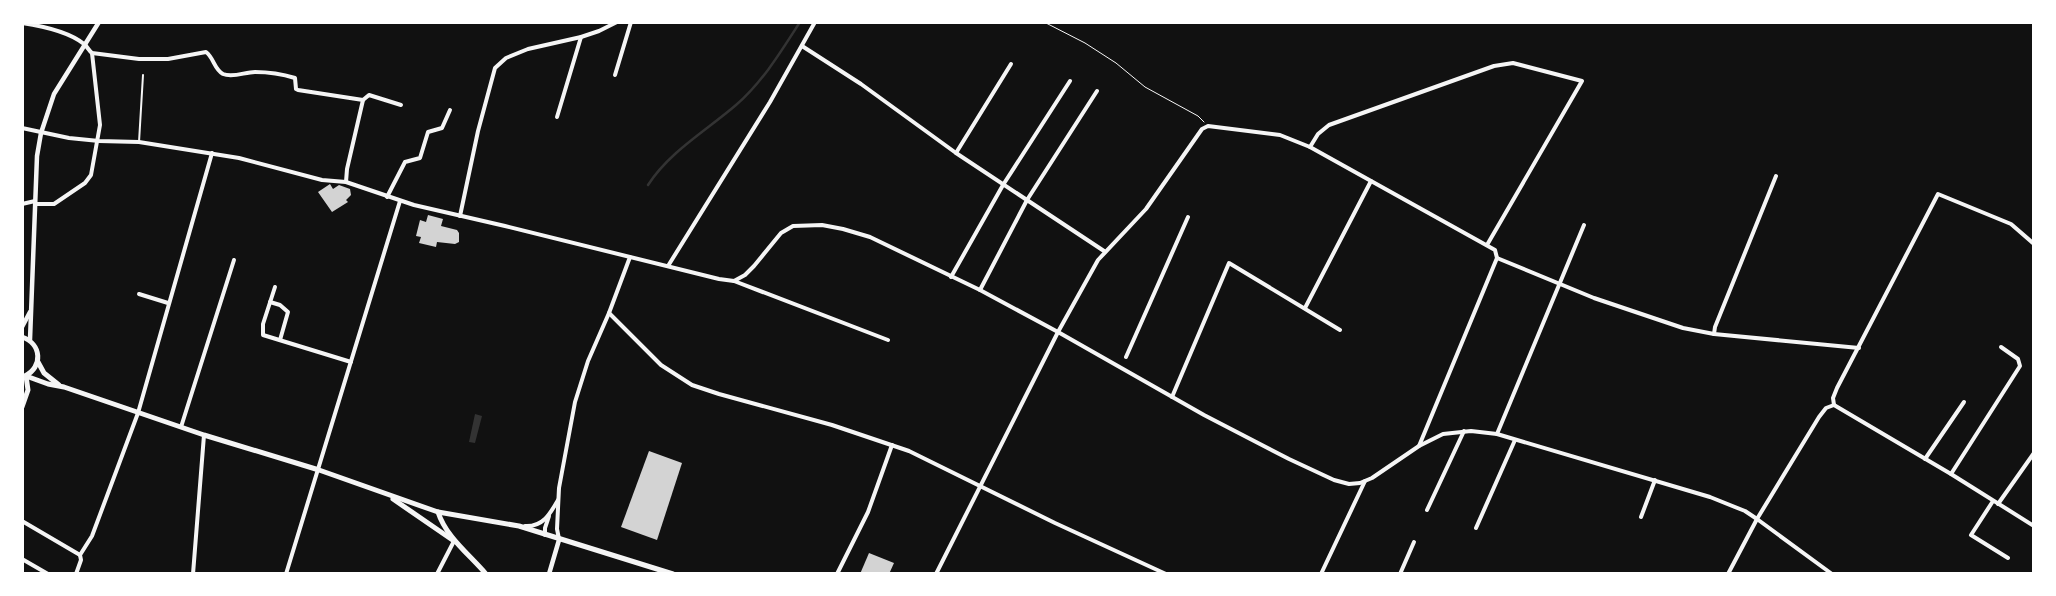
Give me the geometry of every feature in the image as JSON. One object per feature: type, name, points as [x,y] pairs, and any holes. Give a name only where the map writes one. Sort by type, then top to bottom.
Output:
[{"type":"main road","points":[[22,338],[30,340],[37,350],[38,362],[44,373],[59,386]]},
{"type":"main road","points":[[24,376],[35,368],[38,362]]},
{"type":"main road","points":[[24,376],[204,435],[319,470],[438,512],[519,526],[673,574]]},
{"type":"main road","points":[[24,376],[28,390]]},
{"type":"main road","points":[[22,407],[28,390],[38,380]]},
{"type":"main road","points":[[380,491],[406,506],[454,541],[486,574]]},
{"type":"main road","points":[[438,512],[441,521],[454,541]]},
{"type":"street","points":[[22,22],[35,24],[65,34],[85,44],[92,53],[100,125],[99,141],[91,175],[85,183],[54,204],[22,204]]},
{"type":"street","points":[[30,340],[37,156],[41,133],[54,94],[99,22]]},
{"type":"street","points":[[460,216],[478,131],[495,68],[506,58],[528,49],[581,37],[617,22]]},
{"type":"street","points":[[615,75],[631,22]]},
{"type":"street","points":[[668,266],[770,102],[815,22]]},
{"type":"street","points":[[557,117],[581,37]]},
{"type":"street","points":[[802,46],[861,84],[956,153],[1104,252]]},
{"type":"street","points":[[92,53],[139,59],[168,59],[206,52],[217,69],[230,76],[254,72],[281,74],[295,78],[296,89],[298,90],[363,100]]},
{"type":"street","points":[[1310,147],[1318,134],[1329,125],[1494,66],[1513,63],[1582,81],[1487,245]]},
{"type":"street","points":[[956,153],[1011,64]]},
{"type":"street","points":[[952,277],[1003,185],[1070,81]]},
{"type":"street","points":[[980,290],[1027,200],[1097,91]]},
{"type":"street","points":[[346,182],[351,150],[363,100],[369,95],[401,104]]},
{"type":"street","points":[[386,197],[406,162],[420,158],[428,132],[442,128],[450,110]]},
{"type":"street","points":[[936,574],[1058,332],[1104,252],[1146,209],[1202,129],[1208,126],[1280,135],[1310,147],[1495,250],[1497,258],[1419,446]]},
{"type":"street","points":[[22,128],[41,133],[99,141],[139,142],[212,153],[239,158],[322,180],[346,182],[400,202],[630,256],[719,280],[734,281],[888,340]]},
{"type":"street","points":[[76,574],[81,560],[80,555],[92,536],[138,413],[212,153]]},
{"type":"street","points":[[1714,334],[1715,327],[1776,176]]},
{"type":"street","points":[[1305,308],[1371,180]]},
{"type":"street","points":[[1834,405],[1833,398],[1837,388],[1938,194],[2011,224],[2034,244]]},
{"type":"street","points":[[286,574],[400,202]]},
{"type":"street","points":[[1126,357],[1188,217]]},
{"type":"street","points":[[734,281],[745,275],[781,233],[793,226],[805,225],[843,229],[870,237],[980,290],[1289,459],[1334,480],[1349,484],[1365,481],[1385,470],[1419,446],[1443,434],[1464,431],[1497,434],[1710,497],[1757,519],[1832,574]]},
{"type":"street","points":[[1497,434],[1584,225]]},
{"type":"street","points":[[549,574],[559,540],[556,534],[559,498],[574,402],[588,361],[609,314],[630,256]]},
{"type":"street","points":[[1497,258],[1594,298],[1662,322],[1714,334],[1858,348]]},
{"type":"street","points":[[181,427],[234,260]]},
{"type":"street","points":[[1172,396],[1229,263],[1340,330]]},
{"type":"street","points":[[275,287],[261,330],[263,336],[351,362]]},
{"type":"street","points":[[139,294],[168,303]]},
{"type":"street","points":[[270,302],[280,305],[288,312],[280,340]]},
{"type":"street","points":[[22,327],[32,308]]},
{"type":"street","points":[[609,314],[661,365],[692,385],[832,424],[909,451],[1166,574]]},
{"type":"street","points":[[1951,474],[2020,366],[2018,359],[2001,347]]},
{"type":"street","points":[[1925,459],[1964,402]]},
{"type":"street","points":[[1834,405],[1951,474],[2034,526]]},
{"type":"street","points":[[1728,574],[1757,519],[1819,417],[1826,408],[1834,405]]},
{"type":"street","points":[[1428,510],[1464,431]]},
{"type":"street","points":[[193,574],[204,435]]},
{"type":"street","points":[[1476,528],[1515,440]]},
{"type":"street","points":[[837,574],[868,512],[892,445]]},
{"type":"street","points":[[1998,504],[2034,453]]},
{"type":"street","points":[[1641,517],[1655,480]]},
{"type":"street","points":[[1321,574],[1365,481]]},
{"type":"street","points":[[545,535],[545,528],[550,514],[559,498]]},
{"type":"street","points":[[1993,500],[1971,534],[2008,558]]},
{"type":"street","points":[[519,526],[537,525],[550,514]]},
{"type":"street","points":[[22,521],[80,555]]},
{"type":"street","points":[[437,574],[454,541]]},
{"type":"street","points":[[1400,574],[1414,542]]},
{"type":"street","points":[[22,559],[48,574]]},
{"type":"lane","points":[[139,142],[144,75]]},
{"type":"path","points":[[1044,22],[1108,58],[1145,87],[1198,116],[1208,126]]},
{"type":"shaded area","points":[[475,414],[482,416],[475,443],[469,442]]},
{"type":"building","points":[[330,184],[333,189],[339,185],[350,189],[351,195],[346,200],[348,202],[332,212],[318,192]]},
{"type":"building","points":[[428,215],[443,219],[441,226],[457,230],[459,242],[455,244],[437,242],[436,247],[419,243],[421,237],[416,236],[420,220],[426,222]]},
{"type":"building","points":[[649,451],[682,463],[657,540],[621,527]]},
{"type":"building","points":[[869,553],[894,563],[889,574],[860,574]]},
{"type":"waterway","points":[[648,185],[677,152],[736,105],[754,87],[771,66],[800,22]]}]
